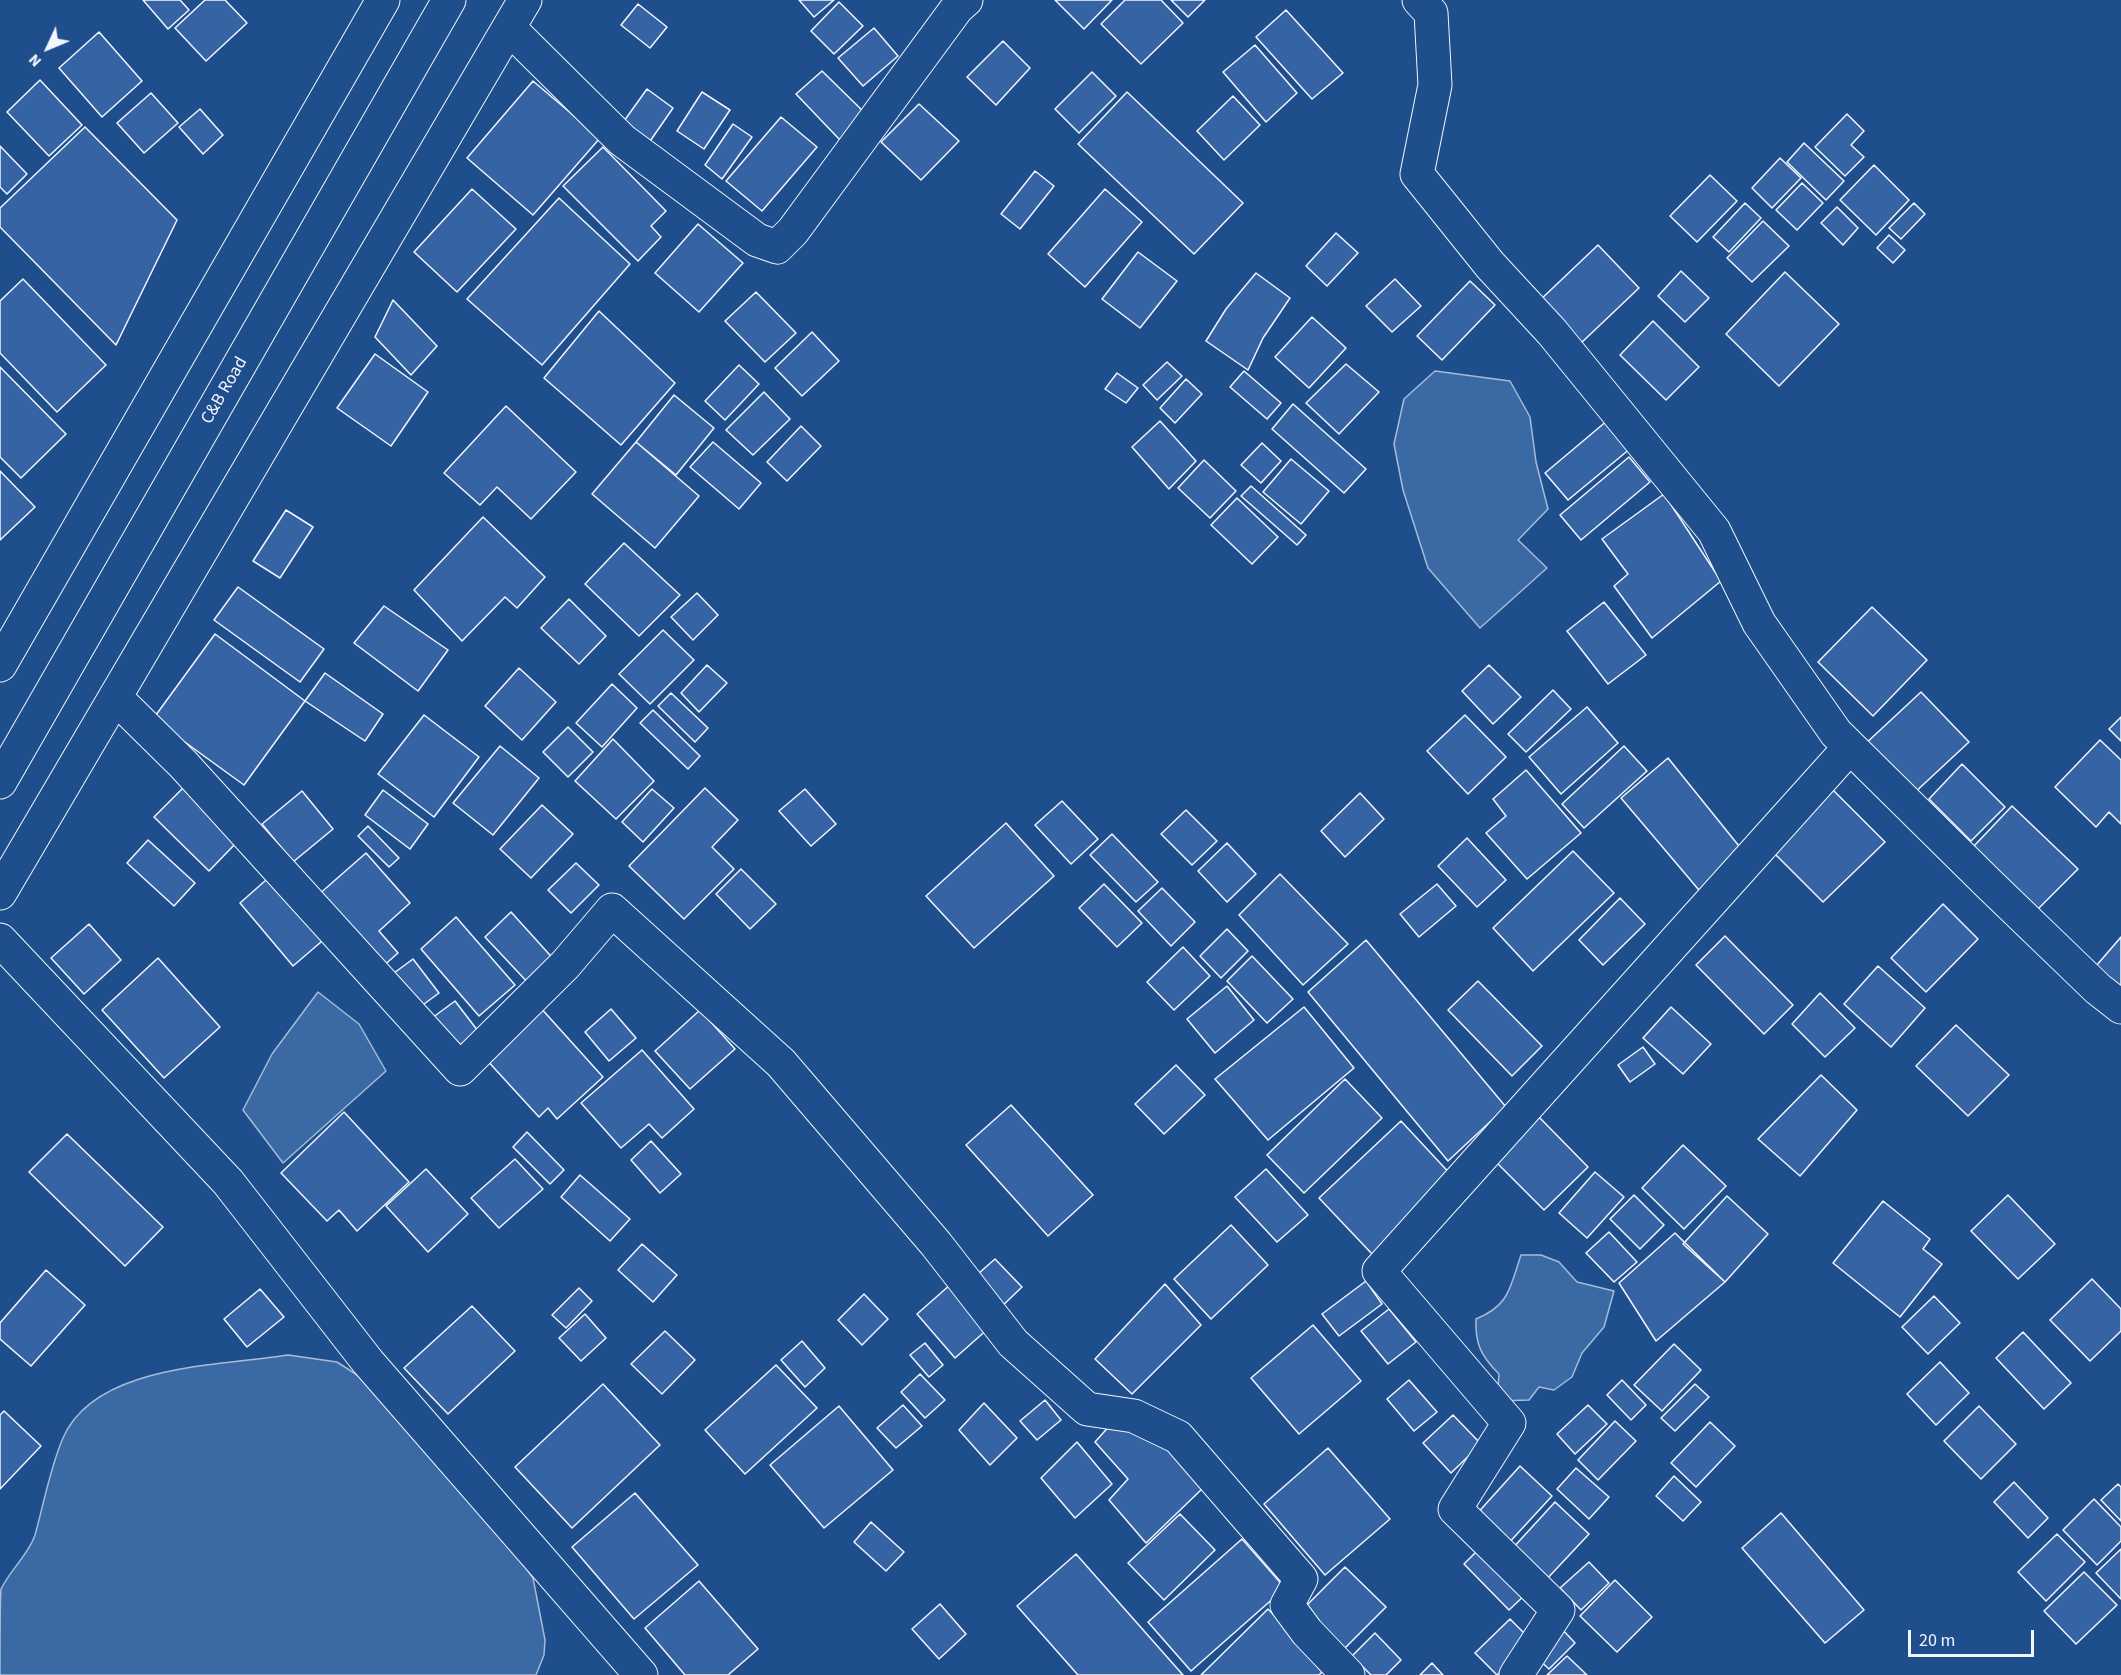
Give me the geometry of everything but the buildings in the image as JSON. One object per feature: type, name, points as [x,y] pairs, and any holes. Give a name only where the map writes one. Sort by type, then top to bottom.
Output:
[{"type":"main road","points":[[0,665],[383,0]]},
{"type":"main road","name":"C&B Road","points":[[0,782],[449,0]]},
{"type":"main road","points":[[0,893],[356,283],[525,0]]},
{"type":"main road","points":[[509,28],[622,140],[757,240],[777,247],[793,231],[957,8],[966,0]]},
{"type":"main road","points":[[1419,0],[1431,13],[1435,85],[1417,174],[1490,265],[1552,332],[1714,531],[1759,623],[1836,733],[2098,989],[2121,1007]]},
{"type":"main road","points":[[115,697],[183,764],[460,1070],[565,965],[612,910],[781,1063],[936,1244],[1013,1343],[1087,1409],[1134,1416],[1178,1437],[1301,1579],[1287,1605],[1307,1632],[1348,1675]]},
{"type":"main road","points":[[1516,1675],[1558,1610],[1455,1509],[1509,1423],[1379,1271],[1850,747]]},
{"type":"main road","points":[[0,940],[228,1182],[368,1362],[641,1675]]},
{"type":"water","points":[[1435,371],[1510,381],[1530,417],[1536,462],[1548,509],[1518,540],[1547,568],[1480,628],[1428,568],[1403,490],[1394,444],[1404,399]]},
{"type":"water","points":[[318,992],[359,1024],[386,1071],[283,1163],[243,1110],[272,1054]]},
{"type":"water","points":[[1521,1255],[1541,1255],[1559,1262],[1577,1282],[1614,1291],[1604,1327],[1582,1353],[1572,1377],[1554,1390],[1539,1387],[1529,1400],[1497,1401],[1499,1374],[1480,1349],[1476,1319],[1496,1308],[1507,1294]]},
{"type":"water","points":[[288,1355],[337,1362],[365,1380],[499,1530],[533,1578],[545,1640],[544,1655],[536,1675],[0,1675],[1,1589],[32,1542],[58,1449],[79,1414],[102,1395],[130,1382],[195,1367]]}]
